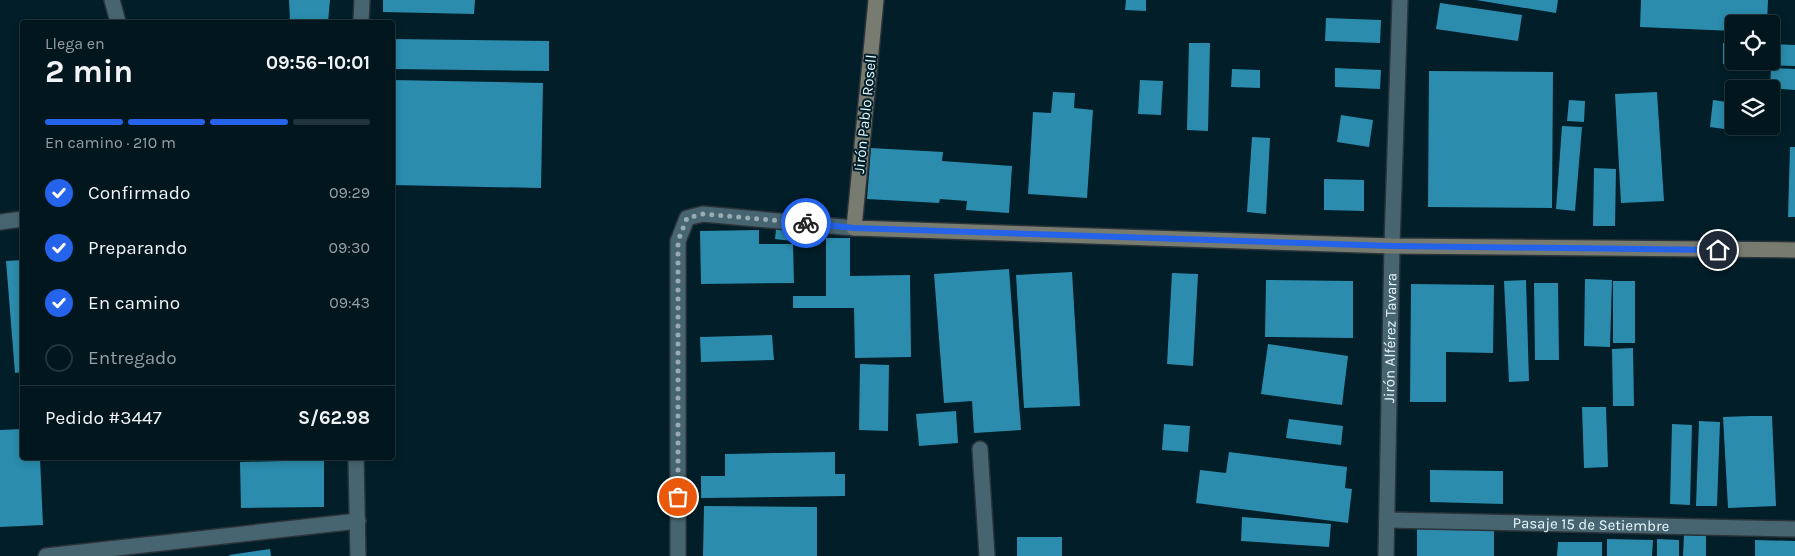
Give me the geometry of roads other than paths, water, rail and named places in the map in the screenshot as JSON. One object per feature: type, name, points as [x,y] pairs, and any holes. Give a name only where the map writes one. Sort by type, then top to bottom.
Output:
[{"type":"street","points":[[112,0],[117,20]]},
{"type":"street","points":[[361,20],[362,0]]},
{"type":"street","name":"Jirón Pablo Rosell","points":[[854,228],[876,0]]},
{"type":"street","name":"Jirón Alférez Tavara","points":[[1386,556],[1392,246],[1400,0]]},
{"type":"street","points":[[678,556],[678,241],[687,218],[703,214],[854,228],[1392,246],[1795,250]]},
{"type":"street","points":[[0,222],[20,219]]},
{"type":"street","points":[[980,449],[986,556]]},
{"type":"street","points":[[356,460],[358,556]]},
{"type":"street","name":"Pasaje 15 de Setiembre","points":[[1387,520],[1795,529]]},
{"type":"street","points":[[46,556],[358,521]]}]
